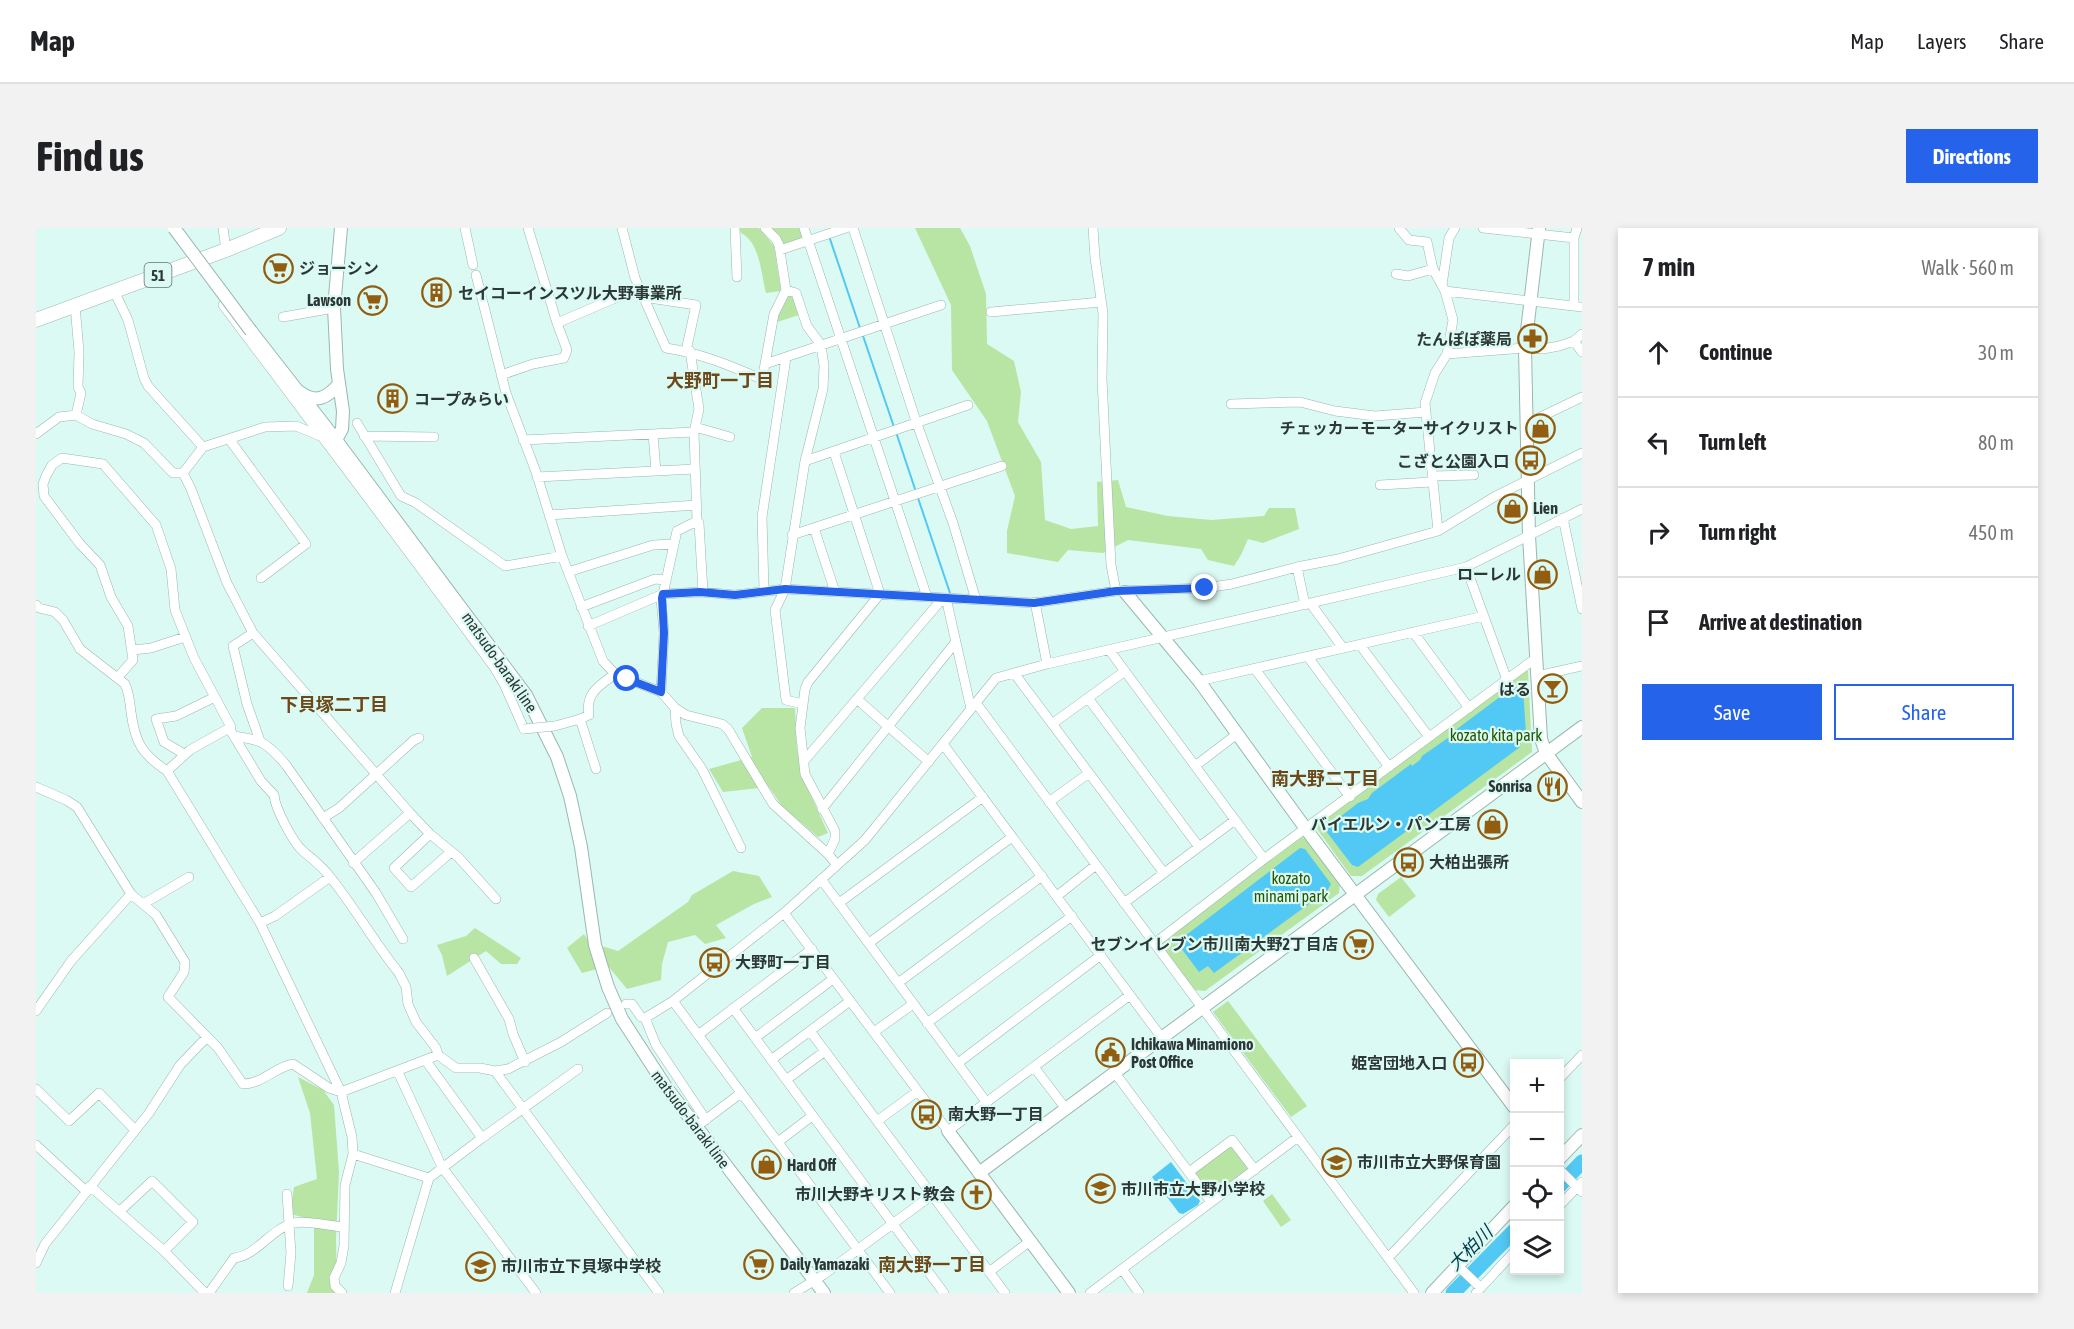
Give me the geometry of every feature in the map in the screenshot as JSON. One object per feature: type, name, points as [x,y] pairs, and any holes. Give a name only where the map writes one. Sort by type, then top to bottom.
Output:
[{"type":"main road","name":"51","points":[[36,320],[226,250],[279,228]]},
{"type":"street","name":"matsudo-baraki line","points":[[174,228],[250,331],[336,440],[414,552],[526,695],[557,757],[570,796],[595,945],[608,987],[622,1019],[666,1087],[701,1123],[824,1293]]},
{"type":"street","points":[[223,228],[226,250]]},
{"type":"street","points":[[336,440],[342,429],[343,411],[336,354],[334,308],[341,228]]},
{"type":"street","points":[[465,228],[474,265]]},
{"type":"street","points":[[501,375],[533,364],[564,358],[567,350],[528,228]]},
{"type":"street","points":[[622,228],[641,293],[666,348],[688,351],[718,360],[759,378],[763,375],[774,314],[786,290],[780,250],[776,239],[765,228]]},
{"type":"street","points":[[735,228],[737,277]]},
{"type":"street","points":[[804,228],[927,597]]},
{"type":"street","points":[[780,250],[846,228]]},
{"type":"street","points":[[853,228],[917,424],[953,523],[976,600]]},
{"type":"street","points":[[1094,228],[1103,313],[1102,379],[1111,565],[1120,591],[1199,681],[1306,829],[1510,1100]]},
{"type":"street","points":[[1399,228],[1409,240],[1427,242],[1433,269],[1443,288],[1453,320],[1447,354],[1435,373],[1425,403],[1438,531]]},
{"type":"street","points":[[1443,288],[1449,238],[1455,228]]},
{"type":"street","points":[[1483,228],[1539,231],[1574,238]]},
{"type":"street","points":[[1443,288],[1578,306],[1574,238],[1577,228]]},
{"type":"street","points":[[1539,231],[1525,348],[1529,536],[1541,739],[1546,753],[1582,802]]},
{"type":"street","points":[[1396,274],[1408,276],[1433,269]]},
{"type":"street","points":[[476,275],[501,375],[562,556],[603,661],[615,674],[661,692],[675,708],[686,715],[722,724],[728,729],[773,804],[837,865]]},
{"type":"street","points":[[786,290],[796,293],[807,326],[821,345],[824,366],[823,389],[805,461],[785,589],[775,610],[786,700],[803,704]]},
{"type":"street","points":[[114,291],[128,320],[148,386],[203,447]]},
{"type":"street","points":[[557,323],[641,293],[696,305],[688,351],[699,409],[694,430],[697,521],[699,523],[703,592]]},
{"type":"street","points":[[991,312],[1101,302]]},
{"type":"street","points":[[75,305],[79,352],[78,387],[81,393],[76,415]]},
{"type":"street","points":[[223,305],[320,436],[414,552],[494,667],[524,729],[555,726],[589,715],[587,705],[589,697],[615,674]]},
{"type":"street","points":[[765,364],[941,305]]},
{"type":"street","points":[[283,317],[334,308]]},
{"type":"street","points":[[1447,354],[1525,348],[1544,349],[1574,341],[1582,334]]},
{"type":"street","points":[[1574,341],[1582,352]]},
{"type":"street","points":[[764,591],[762,517],[786,358]]},
{"type":"street","points":[[292,385],[303,394],[318,399],[325,398],[339,384]]},
{"type":"street","points":[[1526,424],[1582,397]]},
{"type":"street","points":[[1231,404],[1300,402],[1335,411],[1375,416],[1426,412]]},
{"type":"street","points":[[805,461],[968,405]]},
{"type":"street","points":[[36,434],[59,417],[76,415],[92,424],[126,434],[144,443],[173,473],[183,473]]},
{"type":"street","points":[[357,423],[400,496],[417,503],[505,566],[562,556]]},
{"type":"street","points":[[183,473],[203,447],[265,427],[296,426],[320,436]]},
{"type":"street","points":[[524,440],[694,430],[730,437]]},
{"type":"street","points":[[653,434],[656,471]]},
{"type":"street","points":[[364,436],[434,437]]},
{"type":"street","points":[[229,439],[306,544],[261,578]]},
{"type":"street","points":[[828,854],[835,839],[835,831],[804,774],[800,728],[803,704],[808,682],[880,594],[834,452]]},
{"type":"street","points":[[588,626],[663,594],[703,592],[735,595],[785,589],[1035,602],[1120,591],[1205,588],[1232,584],[1338,559],[1438,531],[1494,497],[1582,453]]},
{"type":"street","points":[[118,677],[134,660],[128,626],[111,597],[100,566],[87,553],[44,496],[43,484],[46,476],[52,465],[62,458],[103,464],[156,525],[171,569],[175,610],[185,637],[232,732],[261,781],[274,795],[274,802],[295,840],[330,877],[399,973],[406,987],[408,1004],[416,1022],[436,1048],[438,1055],[456,1068],[480,1068],[495,1071],[508,1069],[561,1042],[607,1013]]},
{"type":"street","points":[[792,535],[1002,466]]},
{"type":"street","points":[[537,477],[695,469]]},
{"type":"street","points":[[183,473],[226,583],[253,633],[376,776],[430,834],[452,852],[496,899]]},
{"type":"street","points":[[1380,485],[1474,474]]},
{"type":"street","points":[[549,515],[697,505]]},
{"type":"street","points":[[645,1018],[673,1001],[784,912],[865,840],[996,678],[1047,664],[1466,567],[1582,509]]},
{"type":"street","points":[[1563,518],[1582,609]]},
{"type":"street","points":[[661,692],[664,633],[662,598],[677,531],[697,521]]},
{"type":"street","points":[[814,528],[836,592]]},
{"type":"street","points":[[568,572],[653,544],[674,544]]},
{"type":"street","points":[[1297,567],[1308,605],[1343,648]]},
{"type":"street","points":[[1466,567],[1506,680]]},
{"type":"street","points":[[581,607],[655,579],[666,580]]},
{"type":"street","points":[[944,598],[973,706],[1049,802],[1414,1293]]},
{"type":"street","points":[[804,761],[944,598]]},
{"type":"street","points":[[1035,602],[1047,664]]},
{"type":"street","points":[[37,607],[56,612],[80,648],[125,684],[129,691],[132,726],[140,748],[150,760],[167,771],[260,923],[341,1092],[352,1137],[353,1154],[345,1185],[341,1263],[334,1278],[335,1286],[342,1293]]},
{"type":"street","points":[[1199,681],[1484,616]]},
{"type":"street","points":[[1413,632],[1469,708]]},
{"type":"street","points":[[253,633],[233,646],[247,704],[260,741]]},
{"type":"street","points":[[133,650],[152,648],[185,637]]},
{"type":"street","points":[[822,809],[955,643]]},
{"type":"street","points":[[1360,645],[1430,737]]},
{"type":"street","points":[[1110,651],[1264,859]]},
{"type":"street","points":[[1308,657],[1389,767]]},
{"type":"street","points":[[1155,944],[1264,859],[1536,658]]},
{"type":"street","points":[[1537,676],[1582,666]]},
{"type":"street","points":[[1255,669],[1350,796]]},
{"type":"street","points":[[1052,724],[1125,671]]},
{"type":"street","points":[[1014,673],[1164,873]]},
{"type":"street","points":[[184,754],[164,742],[156,719],[176,716],[215,697]]},
{"type":"street","points":[[1088,698],[1199,847]]},
{"type":"street","points":[[858,700],[929,762]]},
{"type":"street","points":[[675,708],[679,736],[702,769],[741,848]]},
{"type":"street","points":[[580,719],[596,770]]},
{"type":"street","points":[[979,1173],[1582,728]]},
{"type":"street","points":[[167,771],[184,754],[232,732],[269,746],[286,765],[376,893],[403,939]]},
{"type":"street","points":[[1195,766],[1237,734]]},
{"type":"street","points":[[323,818],[339,808],[419,738]]},
{"type":"street","points":[[943,744],[1162,1038]]},
{"type":"street","points":[[1049,802],[1089,773]]},
{"type":"street","points":[[36,787],[77,807],[131,894],[156,915],[186,962],[184,972],[168,998],[218,1048],[243,1084],[252,1084],[286,1065],[293,1064],[329,1088],[341,1092],[438,1055]]},
{"type":"street","points":[[839,903],[983,797]]},
{"type":"street","points":[[353,863],[410,813]]},
{"type":"street","points":[[1124,903],[1235,820]]},
{"type":"street","points":[[430,834],[394,868],[411,887],[452,852]]},
{"type":"street","points":[[868,943],[1012,837]]},
{"type":"street","points":[[1057,896],[1096,865]]},
{"type":"street","points":[[898,983],[1042,876]]},
{"type":"street","points":[[143,904],[189,877]]},
{"type":"street","points":[[260,923],[275,916],[330,877]]},
{"type":"street","points":[[821,879],[987,1103]]},
{"type":"street","points":[[36,1011],[71,961],[131,894]]},
{"type":"street","points":[[784,912],[1070,1293]]},
{"type":"street","points":[[927,1023],[1071,916]]},
{"type":"street","points":[[698,1035],[812,949]]},
{"type":"street","points":[[957,1063],[1101,955]]},
{"type":"street","points":[[474,958],[509,1019],[513,1035],[525,1062]]},
{"type":"street","points":[[755,1038],[833,979]]},
{"type":"street","points":[[948,1131],[1130,995]]},
{"type":"street","points":[[673,1001],[890,1293]]},
{"type":"street","points":[[771,1060],[850,1001]]},
{"type":"street","points":[[626,1004],[632,1004],[641,1017],[645,1018],[656,1045],[701,1123],[741,1093]]},
{"type":"street","points":[[874,1032],[914,1004]]},
{"type":"street","points":[[733,1008],[944,1293]]},
{"type":"street","points":[[810,1031],[1005,1293]]},
{"type":"street","points":[[36,1263],[45,1244],[163,1093],[180,1065],[207,1037]]},
{"type":"street","points":[[786,1080],[825,1051]]},
{"type":"street","points":[[1564,1074],[1582,1055]]},
{"type":"street","points":[[426,1061],[482,1138]]},
{"type":"street","points":[[1034,1067],[1066,1109]]},
{"type":"street","points":[[395,1293],[429,1178],[578,1069]]},
{"type":"street","points":[[495,1071],[659,1293]]},
{"type":"street","points":[[398,1072],[441,1167],[536,1293]]},
{"type":"street","points":[[1115,1073],[1211,1202]]},
{"type":"street","points":[[36,1089],[69,1121],[99,1093],[135,1130]]},
{"type":"street","points":[[878,1121],[918,1091]]},
{"type":"street","points":[[778,1142],[812,1116]]},
{"type":"street","points":[[1388,1258],[1510,1130]]},
{"type":"street","points":[[1564,1154],[1582,1135]]},
{"type":"street","points":[[1090,1293],[1298,1137]]},
{"type":"street","points":[[1189,1172],[1232,1140],[1255,1170]]},
{"type":"street","points":[[36,1145],[120,1211],[207,1293],[234,1258],[243,1257],[288,1225],[297,1222],[344,1227]]},
{"type":"street","points":[[353,1154],[429,1178]]},
{"type":"street","points":[[1564,1173],[1580,1187],[1564,1201]]},
{"type":"street","points":[[120,1211],[152,1180],[193,1222],[164,1251]]},
{"type":"street","points":[[287,1194],[291,1253],[288,1286]]},
{"type":"street","points":[[794,1293],[858,1250],[932,1195]]},
{"type":"street","points":[[1432,1293],[1510,1211]]},
{"type":"street","points":[[989,1272],[1030,1241]]},
{"type":"street","points":[[1458,1266],[1478,1290],[1510,1257]]},
{"type":"street","points":[[1122,1269],[1139,1293]]},
{"type":"green space","points":[[739,228],[759,228],[774,246],[781,291],[766,293],[756,251]]},
{"type":"green space","points":[[770,228],[801,228],[804,238],[783,245]]},
{"type":"green space","points":[[915,228],[960,228],[970,246],[986,294],[987,344],[1014,361],[1021,392],[1018,422],[1041,462],[1045,520],[1071,529],[1098,526],[1097,482],[1118,480],[1126,507],[1168,516],[1211,520],[1264,516],[1269,508],[1295,508],[1299,529],[1263,543],[1248,539],[1234,566],[1208,560],[1201,549],[1128,540],[1103,553],[1068,550],[1058,562],[1007,553],[1007,531],[1015,496],[987,421],[952,370],[951,305]]},
{"type":"green space","points":[[787,292],[795,294],[802,314],[774,323]]},
{"type":"green space","name":"kozato kita park","points":[[1526,670],[1528,671],[1532,752],[1362,876],[1351,876],[1317,829],[1317,825]]},
{"type":"green space","points":[[762,708],[795,708],[797,751],[807,787],[828,833],[818,837],[782,806],[769,787],[723,792],[709,769],[752,757],[742,728]]},
{"type":"green space","name":"kozato minami park","points":[[1301,837],[1305,838],[1340,884],[1339,893],[1205,991],[1195,990],[1160,944]]},
{"type":"green space","points":[[733,871],[759,876],[772,897],[716,925],[726,938],[705,944],[695,935],[668,942],[662,964],[661,980],[627,989],[608,966],[582,973],[567,948],[584,934],[591,946],[618,951],[688,902],[692,895]]},
{"type":"green space","points":[[1401,877],[1416,896],[1389,917],[1376,900],[1378,894]]},
{"type":"green space","points":[[475,928],[521,958],[517,964],[501,964],[486,951],[447,976],[437,945],[466,936]]},
{"type":"green space","points":[[1228,1001],[1307,1106],[1291,1117],[1213,1012]]},
{"type":"green space","points":[[298,1077],[323,1090],[334,1105],[339,1172],[336,1239],[337,1293],[307,1293],[314,1275],[314,1220],[290,1214],[294,1187],[317,1179],[310,1113]]},
{"type":"green space","points":[[1232,1143],[1250,1167],[1212,1196],[1194,1172]]},
{"type":"green space","points":[[1272,1194],[1291,1220],[1281,1227],[1263,1201]]},
{"type":"water","name":"kozato kita park","points":[[1513,687],[1523,688],[1526,734],[1522,737],[1520,747],[1358,867],[1352,865],[1326,831],[1327,827],[1358,803],[1368,799],[1372,793],[1411,764],[1412,766],[1420,760],[1422,756]]},
{"type":"water","name":"kozato minami park","points":[[1300,848],[1305,849],[1331,884],[1327,891],[1214,973],[1208,966],[1199,972],[1178,944],[1181,939]]},
{"type":"water","points":[[1171,1162],[1200,1201],[1198,1205],[1183,1214],[1179,1213],[1152,1177]]},
{"type":"waterway","points":[[829,236],[860,328]]},
{"type":"waterway","points":[[862,333],[894,427]]},
{"type":"waterway","points":[[896,432],[916,492]]},
{"type":"waterway","points":[[918,498],[950,593]]},
{"type":"waterway","name":"大柏川","points":[[1564,1181],[1582,1162]]},
{"type":"waterway","name":"大柏川","points":[[1453,1293],[1510,1235]]},
{"type":"place","name":"ジョーシン","points":[[278,268]]},
{"type":"place","name":"セイコーインスツル大野事業所","points":[[437,293]]},
{"type":"place","name":"Lawson","points":[[372,300]]},
{"type":"place","name":"たんぽぽ薬局","points":[[1533,339]]},
{"type":"place","name":"コープみらい","points":[[393,399]]},
{"type":"place","name":"チェッカーモーターサイクリスト","points":[[1540,428]]},
{"type":"place","name":"こざと公園入口","points":[[1530,461]]},
{"type":"place","name":"Lien","points":[[1512,508]]},
{"type":"place","name":"ローレル","points":[[1542,574]]},
{"type":"place","name":"はる","points":[[1552,689]]},
{"type":"place","name":"Sonrisa","points":[[1553,786]]},
{"type":"place","name":"バイエルン・パン工房","points":[[1492,824]]},
{"type":"place","name":"大柏出張所","points":[[1408,862]]},
{"type":"place","name":"セブンイレブン市川南大野2丁目店","points":[[1359,944]]},
{"type":"place","name":"大野町一丁目","points":[[714,962]]},
{"type":"place","name":"Ichikawa Minamiono Post Office","points":[[1110,1053]]},
{"type":"place","name":"姫宮団地入口","points":[[1468,1063]]},
{"type":"place","name":"南大野一丁目","points":[[927,1114]]},
{"type":"place","name":"市川市立大野保育園","points":[[1336,1162]]},
{"type":"place","name":"Hard Off","points":[[766,1165]]},
{"type":"place","name":"市川市立大野小学校","points":[[1100,1189]]},
{"type":"place","name":"市川大野キリスト教会","points":[[976,1194]]},
{"type":"place","name":"Daily Yamazaki","points":[[759,1264]]},
{"type":"place","name":"市川市立下貝塚中学校","points":[[480,1266]]},
{"type":"district","name":"大野町一丁目","points":[[720,380]]},
{"type":"district","name":"下貝塚二丁目","points":[[334,704]]},
{"type":"district","name":"南大野二丁目","points":[[1325,778]]},
{"type":"district","name":"南大野一丁目","points":[[932,1264]]},
{"type":"route","points":[[627,679],[661,692],[663,594],[700,592],[735,595],[785,589],[1034,603],[1116,591],[1205,588]]}]
